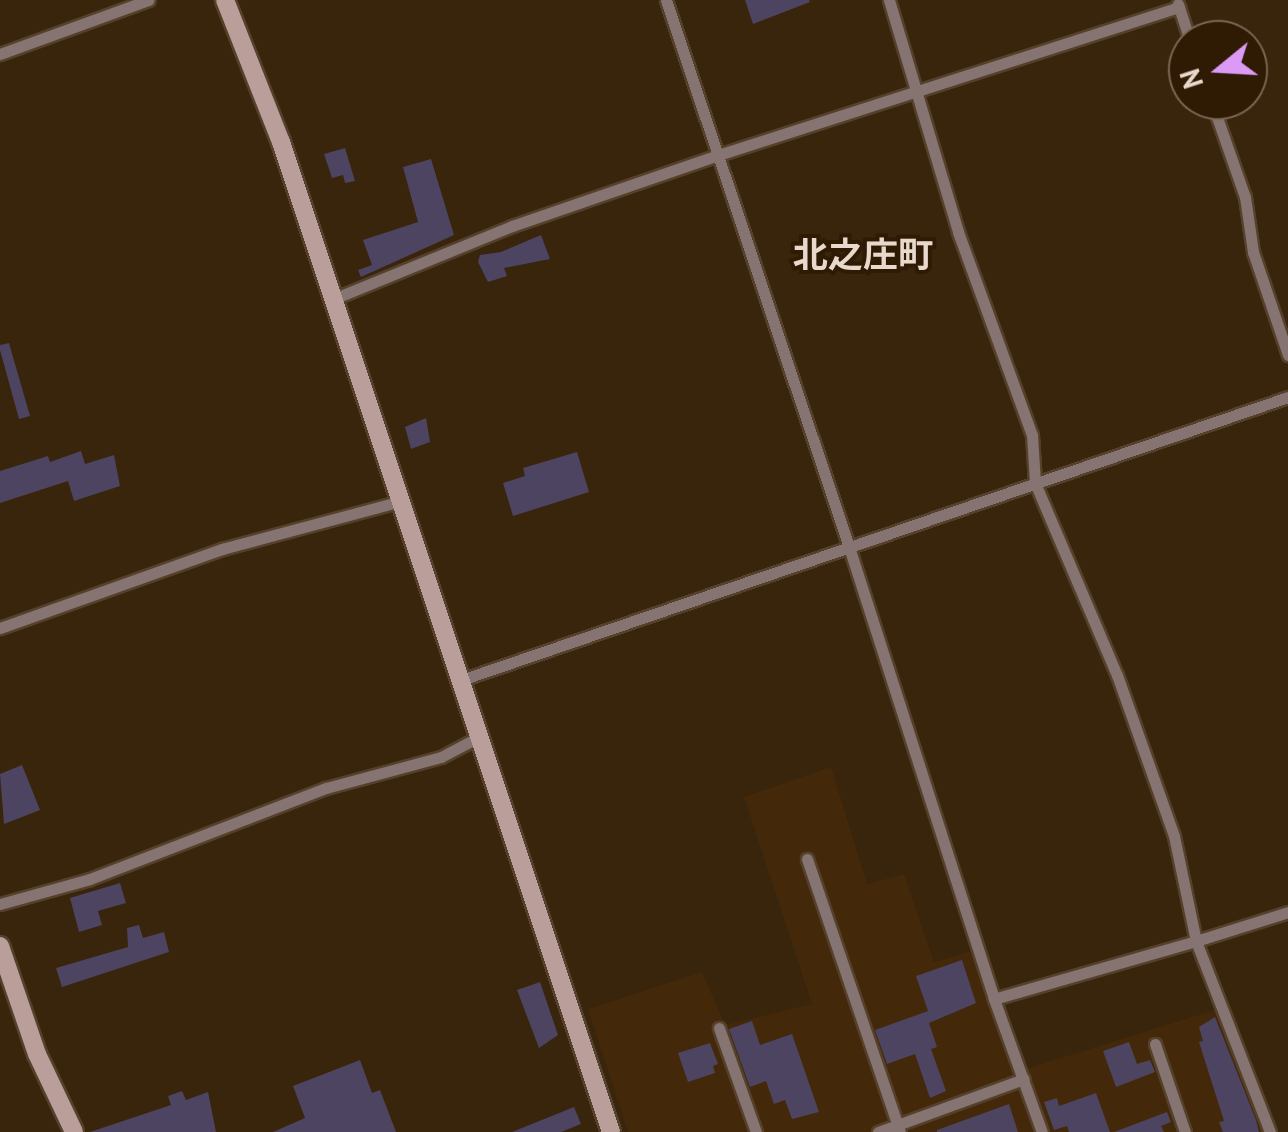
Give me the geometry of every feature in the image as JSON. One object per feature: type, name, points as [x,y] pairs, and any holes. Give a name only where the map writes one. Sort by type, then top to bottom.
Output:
[{"type":"street","points":[[0,54],[148,0]]},
{"type":"street","points":[[225,0],[281,142],[611,1132]]},
{"type":"street","points":[[666,0],[849,547],[994,999],[1042,1132]]},
{"type":"street","points":[[889,0],[958,232],[1032,435],[1035,484],[1117,675],[1174,836],[1196,941],[1270,1132]]},
{"type":"street","points":[[333,299],[512,226],[1178,3]]},
{"type":"street","points":[[1218,120],[1245,196],[1253,252],[1288,355]]},
{"type":"street","points":[[461,680],[1288,398]]},
{"type":"street","points":[[0,628],[222,549],[401,501]]},
{"type":"street","points":[[0,904],[90,879],[326,788],[440,757],[479,737]]},
{"type":"street","points":[[807,859],[899,1129]]},
{"type":"street","points":[[994,999],[1288,912]]},
{"type":"street","points":[[0,946],[37,1054],[74,1132]]},
{"type":"street","points":[[719,1028],[756,1132]]},
{"type":"street","points":[[1155,1044],[1185,1132]]},
{"type":"street","points":[[878,1132],[899,1129],[1024,1079]]},
{"type":"shaded area","points":[[831,767],[867,884],[904,874],[934,962],[971,951],[1013,1073],[1227,1006],[1275,1132],[628,1132],[588,1009],[702,972],[725,1025],[812,1004],[744,797]]},
{"type":"building","points":[[745,0],[809,0],[810,2],[753,24]]},
{"type":"building","points":[[345,148],[355,181],[345,183],[343,175],[332,178],[324,154]]},
{"type":"building","points":[[431,159],[454,235],[361,277],[358,270],[372,265],[363,240],[418,222],[403,167]]},
{"type":"building","points":[[541,235],[550,259],[504,268],[507,276],[488,282],[478,262],[480,255],[501,252]]},
{"type":"building","points":[[9,343],[30,416],[19,419],[0,350],[0,345]]},
{"type":"building","points":[[426,418],[430,442],[411,449],[405,427]]},
{"type":"building","points":[[81,451],[85,464],[114,455],[120,486],[74,501],[68,481],[0,503],[0,471],[48,456],[50,462]]},
{"type":"building","points":[[577,452],[589,492],[513,516],[503,483],[525,476],[523,468]]},
{"type":"building","points":[[22,765],[40,810],[4,824],[0,774]]},
{"type":"building","points":[[120,883],[126,903],[98,911],[102,925],[79,932],[70,898]]},
{"type":"building","points":[[139,925],[143,938],[164,932],[169,952],[62,987],[56,968],[128,947],[127,928]]},
{"type":"building","points":[[962,960],[976,1003],[929,1023],[937,1047],[931,1049],[946,1091],[930,1098],[915,1054],[887,1064],[875,1030],[928,1011],[916,976]]},
{"type":"building","points":[[540,982],[558,1035],[539,1048],[517,990]]},
{"type":"building","points":[[1215,1017],[1259,1132],[1223,1132],[1219,1122],[1224,1121],[1199,1042],[1203,1041],[1199,1027]]},
{"type":"building","points":[[752,1021],[760,1045],[792,1034],[819,1112],[792,1119],[785,1100],[774,1104],[766,1081],[750,1087],[729,1029]]},
{"type":"building","points":[[1129,1042],[1137,1064],[1150,1060],[1155,1072],[1116,1087],[1103,1051]]},
{"type":"building","points":[[710,1043],[718,1064],[713,1066],[715,1073],[688,1082],[678,1053]]},
{"type":"building","points":[[360,1060],[372,1093],[380,1090],[396,1132],[273,1132],[305,1118],[293,1086]]},
{"type":"building","points":[[182,1091],[186,1100],[208,1092],[216,1132],[90,1132],[171,1105],[168,1096]]},
{"type":"building","points":[[1096,1093],[1110,1132],[1069,1132],[1067,1126],[1054,1130],[1044,1102],[1057,1098],[1059,1106]]},
{"type":"building","points":[[1009,1104],[1018,1132],[937,1132],[937,1130]]},
{"type":"building","points":[[574,1107],[581,1124],[561,1132],[512,1132]]},
{"type":"building","points":[[1167,1112],[1171,1122],[1161,1126],[1164,1132],[1114,1132]]},
{"type":"district","name":"北之庄町","points":[[863,254]]}]
